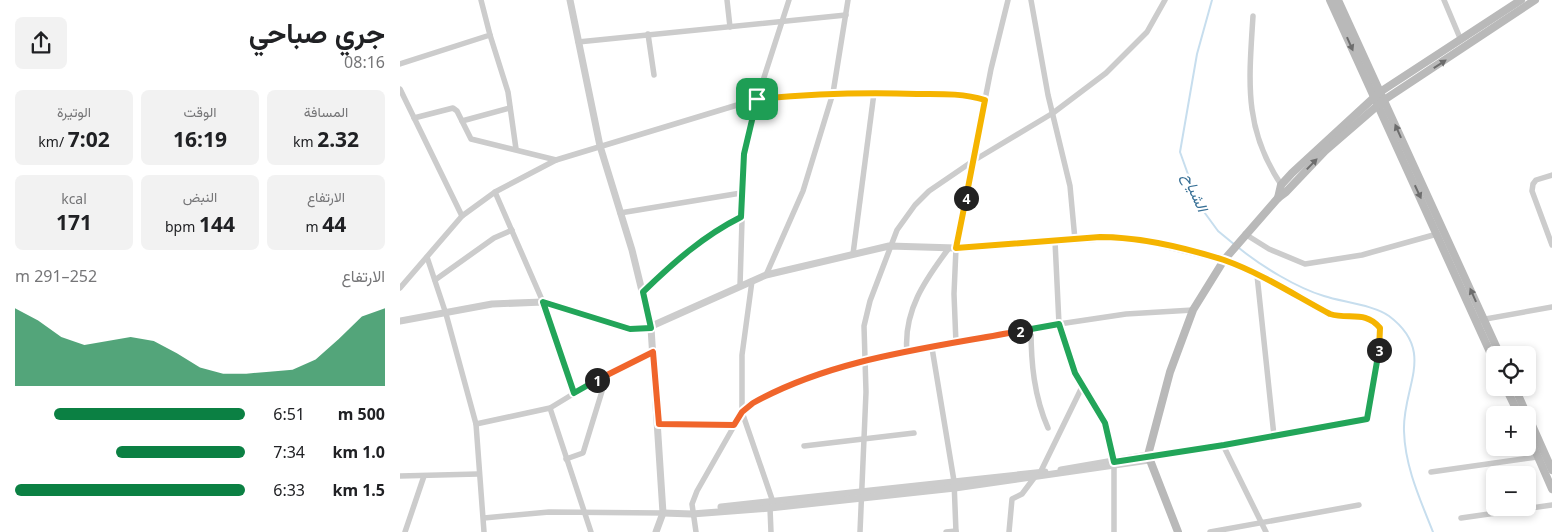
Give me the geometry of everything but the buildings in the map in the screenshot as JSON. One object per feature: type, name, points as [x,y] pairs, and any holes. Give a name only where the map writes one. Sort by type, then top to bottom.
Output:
[{"type":"main road","points":[[1330,0],[1381,102],[1480,321],[1489,346]]},
{"type":"main road","points":[[1338,0],[1377,94]]},
{"type":"main road","points":[[1178,532],[1152,457],[1170,372],[1193,310],[1226,257],[1278,198],[1316,149],[1377,94],[1460,38],[1521,0]]},
{"type":"main road","points":[[1284,189],[1381,102],[1535,0]]},
{"type":"main road","points":[[1381,102],[1437,234],[1480,321],[1495,346]]},
{"type":"main road","points":[[1536,435],[1552,470]]},
{"type":"main road","points":[[1537,456],[1552,489]]},
{"type":"street","points":[[481,0],[502,71],[516,149]]},
{"type":"street","points":[[570,0],[600,146],[643,292],[651,328],[659,424],[663,513],[656,532]]},
{"type":"street","points":[[727,0],[730,27]]},
{"type":"street","points":[[740,286],[741,193],[744,154],[757,99],[789,0]]},
{"type":"street","points":[[766,275],[803,191],[833,93],[848,0]]},
{"type":"street","points":[[956,344],[952,248],[1008,0]]},
{"type":"street","points":[[1031,0],[1053,113],[1070,186],[1075,240]]},
{"type":"street","points":[[860,532],[866,361],[865,316],[889,246],[900,224],[929,191],[973,160],[1053,113],[1106,73],[1139,41],[1165,0]]},
{"type":"street","points":[[1444,0],[1460,38]]},
{"type":"street","points":[[578,42],[846,15]]},
{"type":"street","points":[[1253,16],[1249,80],[1251,111],[1266,158],[1284,189]]},
{"type":"street","points":[[648,34],[654,75]]},
{"type":"street","points":[[400,64],[490,35]]},
{"type":"street","points":[[400,89],[403,100],[414,118],[462,216]]},
{"type":"street","points":[[400,288],[462,216],[495,192],[556,160],[757,99],[874,92],[964,95],[985,100]]},
{"type":"street","points":[[853,254],[874,92]]},
{"type":"street","points":[[414,118],[453,108],[471,139],[556,160]]},
{"type":"street","points":[[462,121],[510,108]]},
{"type":"street","points":[[1552,175],[1536,180],[1532,191],[1552,244]]},
{"type":"street","points":[[495,192],[543,302],[574,393]]},
{"type":"street","points":[[620,213],[741,193]]},
{"type":"street","points":[[643,292],[679,258],[707,236],[741,217]]},
{"type":"street","points":[[435,280],[494,238],[512,230]]},
{"type":"street","points":[[1244,235],[1295,261],[1305,264],[1362,255],[1437,234]]},
{"type":"street","points":[[400,321],[499,303],[543,302],[630,329],[651,328],[766,275],[889,246],[952,248],[1118,237],[1226,257],[1330,314],[1340,316],[1354,315],[1369,319],[1376,323],[1380,333],[1367,419],[1034,478],[690,512],[532,513],[484,518]]},
{"type":"street","points":[[1054,241],[1059,324],[1082,387],[1105,423],[1114,464],[1114,532]]},
{"type":"street","points":[[907,353],[906,332],[914,301],[927,277],[952,248]]},
{"type":"street","points":[[427,257],[446,314],[476,424],[478,474],[484,532]]},
{"type":"street","points":[[1257,275],[1274,436]]},
{"type":"street","points":[[752,281],[742,355],[742,412],[771,505],[770,532]]},
{"type":"street","points":[[1480,321],[1552,307]]},
{"type":"street","points":[[696,532],[690,512],[697,491],[742,412],[766,395],[801,381],[866,361],[1059,324],[1126,314],[1193,310]]},
{"type":"street","points":[[1031,330],[1031,364],[1040,411],[1048,428]]},
{"type":"street","points":[[932,348],[954,485],[956,532],[946,532]]},
{"type":"street","points":[[476,424],[550,408],[607,375],[653,352]]},
{"type":"street","points":[[566,459],[583,453],[607,375]]},
{"type":"street","points":[[1040,473],[1082,387]]},
{"type":"street","points":[[550,408],[590,532]]},
{"type":"street","points":[[659,424],[734,425]]},
{"type":"street","points":[[804,446],[914,433]]},
{"type":"street","points":[[1224,445],[1266,532]]},
{"type":"street","points":[[1431,472],[1537,456]]},
{"type":"street","points":[[954,485],[1114,464]]},
{"type":"street","points":[[400,476],[478,474]]},
{"type":"street","points":[[405,532],[424,476]]},
{"type":"street","points":[[1009,532],[1012,499],[1022,494],[1034,478]]},
{"type":"street","points":[[1210,532],[1359,505]]},
{"type":"street","points":[[1461,518],[1552,505]]},
{"type":"waterway","name":"الشياح","points":[[1212,0],[1197,54],[1180,152],[1199,205],[1218,231],[1235,245]]},
{"type":"waterway","name":"الشياح","points":[[1239,248],[1268,269],[1291,282],[1324,296],[1367,306],[1383,312],[1403,329],[1411,343],[1414,357],[1414,371],[1405,415],[1405,444],[1414,483],[1433,532]]},
{"type":"route","points":[[874,92],[964,95],[985,100],[956,248],[1118,237],[1155,243],[1224,260],[1257,275],[1330,314],[1336,316],[1354,315],[1376,323],[1380,328],[1380,340],[1369,416],[1364,420],[1332,426],[1114,462],[1105,423],[1075,373],[1059,324],[866,361],[831,370],[766,395],[742,412],[734,425],[659,424],[653,352],[574,393],[543,302],[630,329],[651,328],[643,292],[679,258],[707,236],[741,217],[744,154],[757,99],[874,92]]}]
